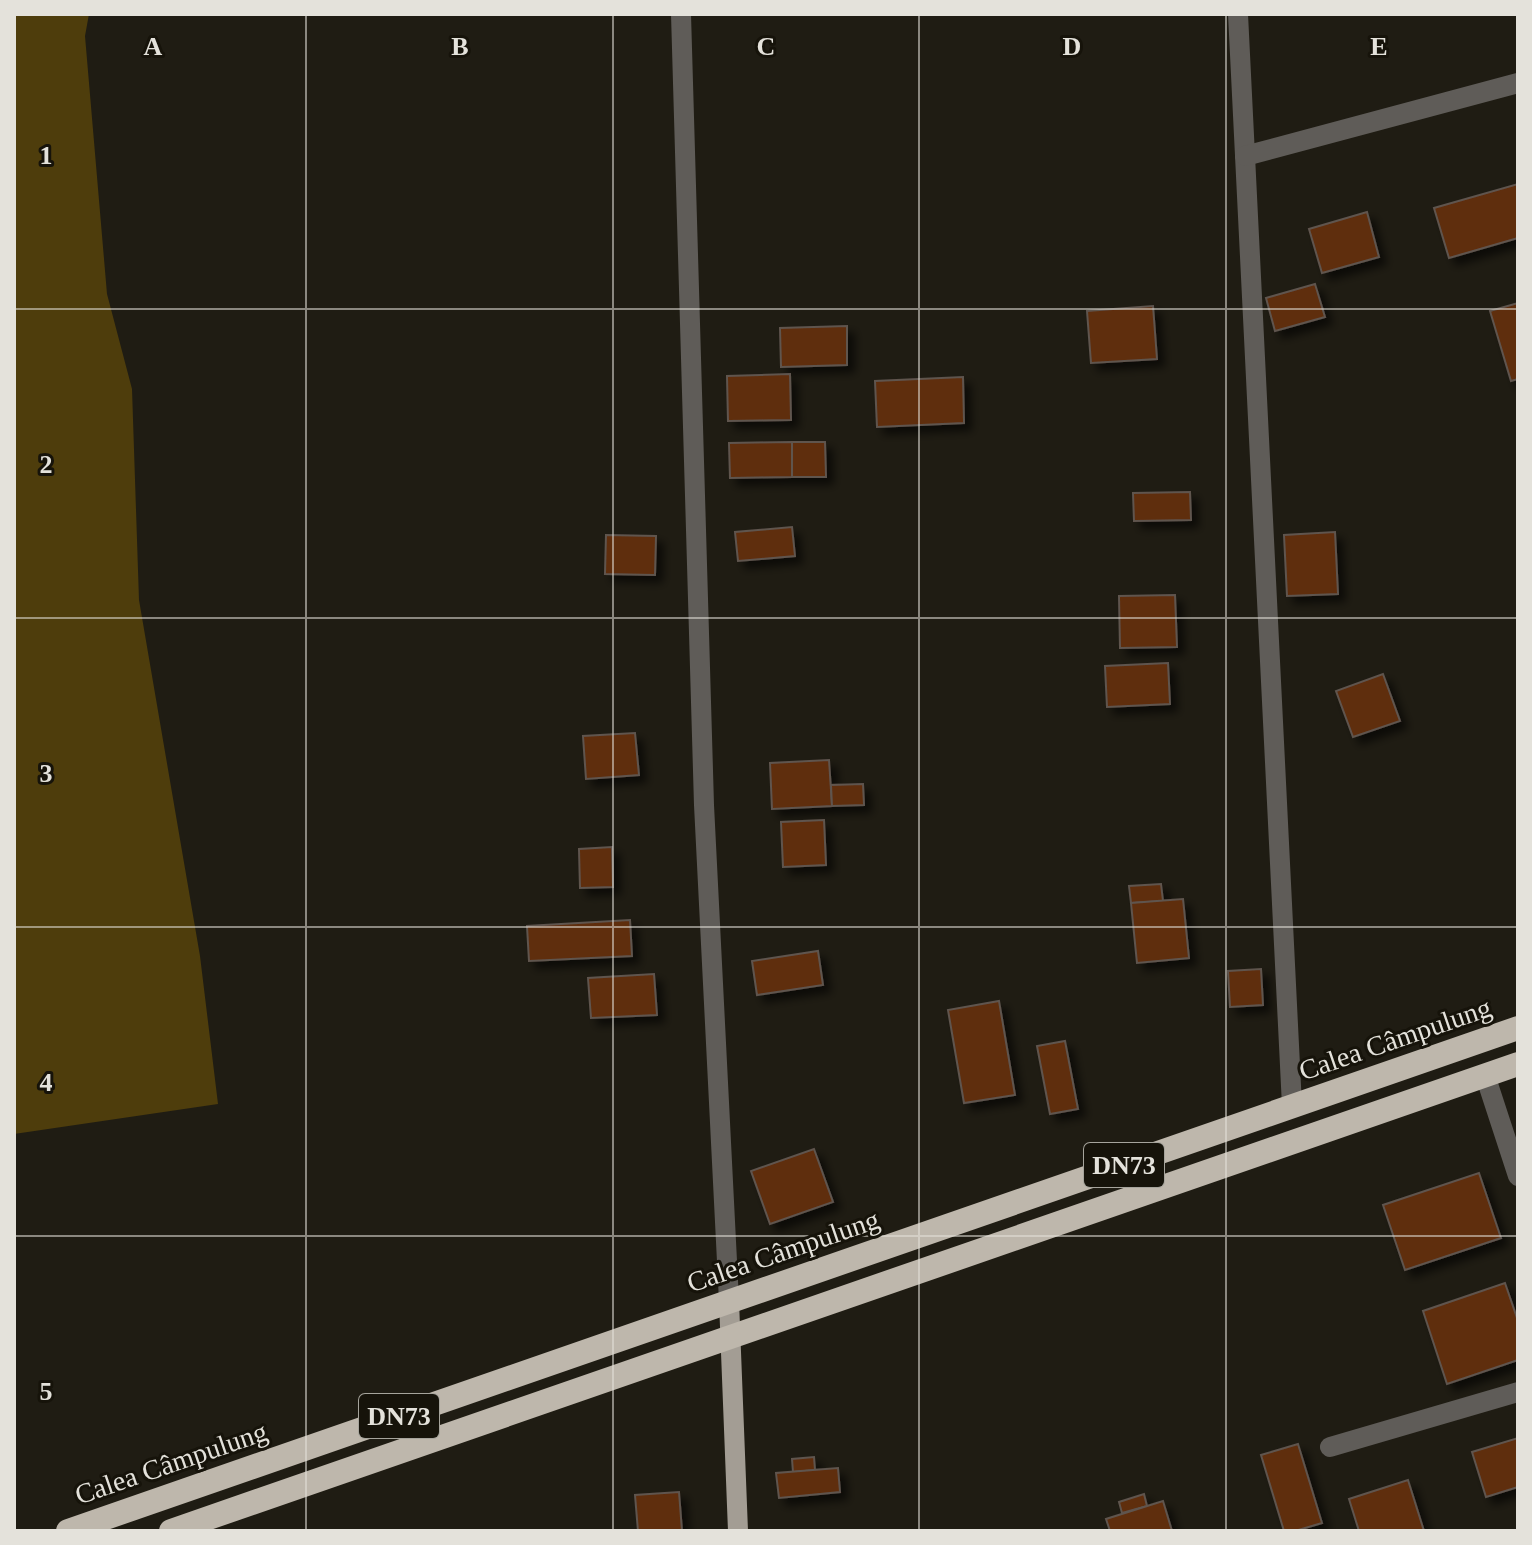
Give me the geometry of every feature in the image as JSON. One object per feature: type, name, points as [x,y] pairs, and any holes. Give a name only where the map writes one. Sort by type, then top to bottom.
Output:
[{"type":"highway","name":"Calea Câmpulung","points":[[68,1531],[1518,1028]]},
{"type":"highway","name":"DN73","points":[[171,1531],[1518,1064]]},
{"type":"main road","points":[[729,1301],[738,1531]]},
{"type":"street","points":[[681,14],[704,805],[729,1301]]},
{"type":"street","points":[[1238,14],[1292,1106]]},
{"type":"street","points":[[1245,156],[1518,83]]},
{"type":"street","points":[[1485,1075],[1518,1176]]},
{"type":"street","points":[[1330,1447],[1518,1392]]},
{"type":"shaded area","points":[[14,14],[89,14],[85,36],[107,294],[132,389],[139,600],[200,956],[218,1104],[14,1134]]},
{"type":"building","points":[[1518,184],[1518,238],[1449,258],[1434,208]]},
{"type":"building","points":[[1367,212],[1379,257],[1322,273],[1309,229]]},
{"type":"building","points":[[1315,284],[1325,317],[1275,331],[1266,298]]},
{"type":"building","points":[[1518,303],[1518,379],[1511,381],[1490,311]]},
{"type":"building","points":[[1153,306],[1157,359],[1091,363],[1087,311]]},
{"type":"building","points":[[847,326],[847,365],[781,367],[780,328]]},
{"type":"building","points":[[790,374],[791,420],[728,421],[727,376]]},
{"type":"building","points":[[963,377],[964,423],[877,427],[875,381]]},
{"type":"building","points":[[792,442],[825,442],[826,477],[792,477]]},
{"type":"building","points":[[792,442],[792,477],[730,478],[729,443]]},
{"type":"building","points":[[1190,492],[1191,520],[1134,521],[1133,493]]},
{"type":"building","points":[[792,527],[795,556],[738,561],[735,532]]},
{"type":"building","points":[[1335,532],[1338,594],[1287,596],[1284,535]]},
{"type":"building","points":[[606,535],[656,536],[655,575],[605,574]]},
{"type":"building","points":[[1175,595],[1177,647],[1120,648],[1119,596]]},
{"type":"building","points":[[1168,663],[1170,704],[1107,707],[1105,666]]},
{"type":"building","points":[[1383,674],[1400,721],[1353,737],[1336,691]]},
{"type":"building","points":[[635,733],[639,775],[586,779],[583,736]]},
{"type":"building","points":[[829,760],[832,806],[772,809],[770,763]]},
{"type":"building","points":[[863,784],[864,805],[832,806],[831,785]]},
{"type":"building","points":[[824,820],[826,865],[783,867],[781,822]]},
{"type":"building","points":[[612,847],[613,887],[580,888],[579,849]]},
{"type":"building","points":[[1161,884],[1163,901],[1131,903],[1129,886]]},
{"type":"building","points":[[1183,899],[1189,958],[1137,963],[1131,903]]},
{"type":"building","points":[[630,920],[632,956],[529,961],[527,926]]},
{"type":"building","points":[[818,951],[823,985],[757,995],[752,961]]},
{"type":"building","points":[[1261,969],[1263,1005],[1230,1007],[1228,971]]},
{"type":"building","points":[[654,974],[657,1015],[591,1018],[588,978]]},
{"type":"building","points":[[999,1001],[1015,1095],[964,1103],[948,1010]]},
{"type":"building","points":[[1065,1041],[1078,1109],[1050,1114],[1037,1046]]},
{"type":"building","points":[[814,1149],[833,1202],[770,1224],[751,1171]]},
{"type":"building","points":[[1479,1173],[1501,1238],[1405,1270],[1383,1205]]},
{"type":"building","points":[[1505,1283],[1518,1321],[1518,1360],[1447,1384],[1423,1311]]},
{"type":"building","points":[[1518,1438],[1518,1487],[1486,1497],[1472,1452]]},
{"type":"building","points":[[1298,1444],[1322,1523],[1284,1531],[1261,1455]]},
{"type":"building","points":[[814,1457],[815,1470],[793,1472],[792,1459]]},
{"type":"building","points":[[838,1468],[840,1492],[779,1498],[776,1473]]},
{"type":"building","points":[[1408,1480],[1424,1531],[1359,1531],[1349,1499]]},
{"type":"building","points":[[679,1492],[682,1531],[638,1531],[635,1495]]},
{"type":"building","points":[[1144,1494],[1147,1506],[1122,1513],[1119,1502]]},
{"type":"building","points":[[1163,1501],[1172,1531],[1110,1531],[1106,1519]]}]
